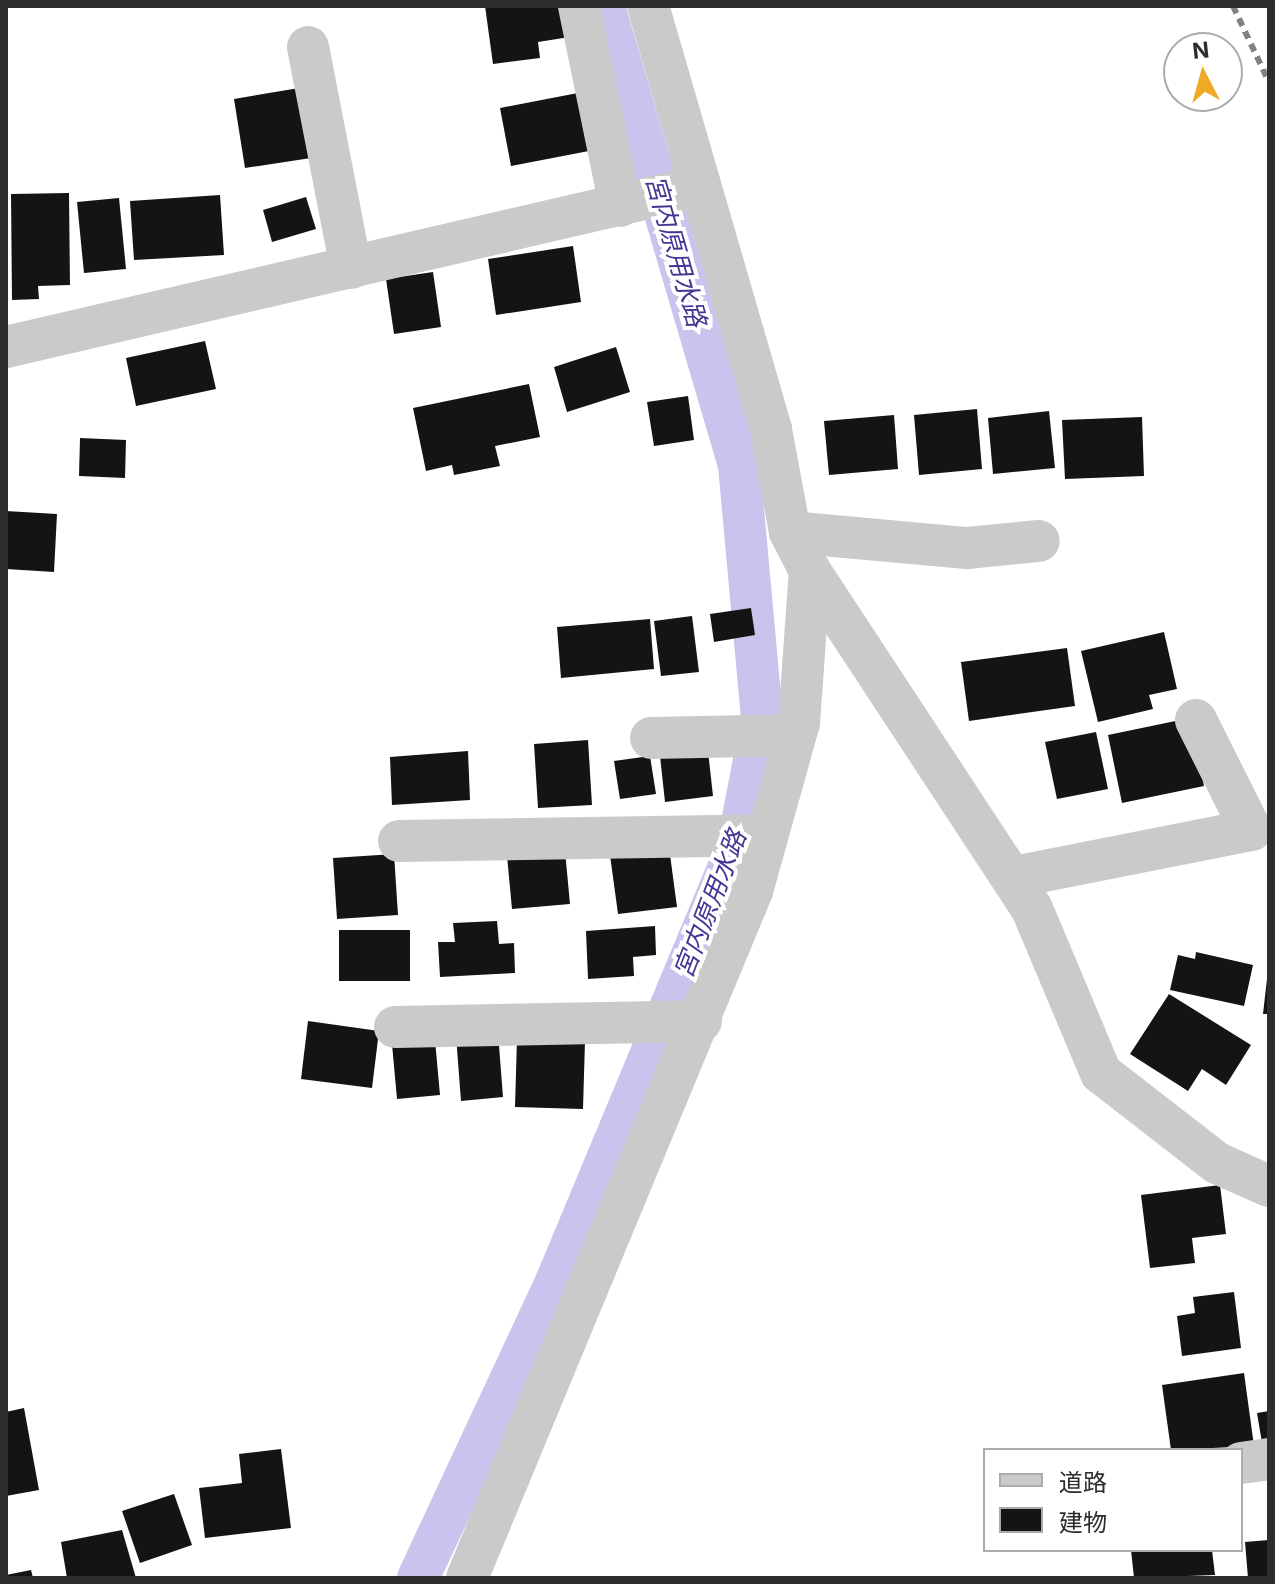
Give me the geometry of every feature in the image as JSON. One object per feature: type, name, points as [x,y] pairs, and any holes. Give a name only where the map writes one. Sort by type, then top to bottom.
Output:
[{"type":"street","points":[[579,6],[628,204]]},
{"type":"street","points":[[648,6],[692,188],[771,429],[790,532],[810,571],[1014,877],[1101,1073],[1217,1163],[1269,1186]]},
{"type":"street","points":[[308,47],[351,268]]},
{"type":"street","points":[[6,347],[692,188]]},
{"type":"street","points":[[790,532],[967,548],[1039,541]]},
{"type":"street","points":[[467,1578],[699,1022],[766,835],[794,735],[810,571]]},
{"type":"street","points":[[1014,877],[1251,830],[1196,720]]},
{"type":"street","points":[[651,738],[729,739],[794,735]]},
{"type":"street","points":[[399,841],[702,839],[766,835]]},
{"type":"street","points":[[395,1027],[699,1022]]},
{"type":"street","points":[[1243,1463],[1269,1459]]},
{"type":"building","points":[[485,6],[571,6],[576,36],[538,42],[540,58],[493,64]]},
{"type":"building","points":[[299,88],[311,158],[245,168],[234,99]]},
{"type":"building","points":[[583,92],[594,150],[511,166],[500,108]]},
{"type":"building","points":[[69,193],[70,285],[38,286],[39,299],[12,300],[11,194]]},
{"type":"building","points":[[220,195],[224,255],[134,260],[130,201]]},
{"type":"building","points":[[306,197],[316,229],[272,242],[263,210]]},
{"type":"building","points":[[119,198],[126,269],[84,273],[77,202]]},
{"type":"building","points":[[573,246],[581,302],[496,315],[488,259]]},
{"type":"building","points":[[433,272],[441,327],[394,334],[386,279]]},
{"type":"building","points":[[205,341],[216,389],[136,406],[126,358]]},
{"type":"building","points":[[616,347],[630,392],[567,412],[554,367]]},
{"type":"building","points":[[529,384],[540,437],[495,446],[500,466],[454,475],[452,465],[426,471],[413,408]]},
{"type":"building","points":[[688,396],[694,440],[654,446],[647,402]]},
{"type":"building","points":[[977,409],[982,469],[919,475],[914,415]]},
{"type":"building","points":[[1049,411],[1055,468],[993,474],[988,418]]},
{"type":"building","points":[[894,415],[898,469],[829,475],[824,421]]},
{"type":"building","points":[[1142,417],[1144,476],[1065,479],[1062,420]]},
{"type":"building","points":[[80,438],[126,440],[125,478],[79,476]]},
{"type":"building","points":[[6,511],[57,514],[54,572],[6,569]]},
{"type":"building","points":[[751,608],[755,635],[714,642],[710,614]]},
{"type":"building","points":[[692,616],[699,672],[661,676],[654,621]]},
{"type":"building","points":[[650,619],[654,669],[561,678],[557,627]]},
{"type":"building","points":[[1164,632],[1177,689],[1149,695],[1153,709],[1098,722],[1081,651]]},
{"type":"building","points":[[1067,648],[1075,706],[969,721],[961,662]]},
{"type":"building","points":[[1190,718],[1204,786],[1122,803],[1108,735]]},
{"type":"building","points":[[1096,732],[1108,789],[1057,799],[1045,742]]},
{"type":"building","points":[[588,740],[592,805],[538,808],[534,744]]},
{"type":"building","points":[[468,751],[470,800],[392,805],[390,757]]},
{"type":"building","points":[[708,751],[713,796],[665,802],[660,756]]},
{"type":"building","points":[[650,756],[656,794],[620,799],[614,761]]},
{"type":"building","points":[[669,847],[677,907],[618,914],[610,855]]},
{"type":"building","points":[[565,851],[570,904],[512,909],[507,856]]},
{"type":"building","points":[[394,854],[398,915],[337,919],[333,858]]},
{"type":"building","points":[[497,921],[499,944],[514,943],[515,973],[440,977],[438,942],[455,942],[453,923]]},
{"type":"building","points":[[655,926],[656,955],[633,957],[634,976],[588,979],[586,931]]},
{"type":"building","points":[[339,930],[410,930],[410,981],[339,981]]},
{"type":"building","points":[[1196,952],[1253,965],[1244,1006],[1170,990],[1178,955],[1195,959]]},
{"type":"building","points":[[1267,979],[1269,1014],[1263,1014]]},
{"type":"building","points":[[1169,994],[1251,1045],[1226,1085],[1202,1069],[1188,1091],[1130,1054]]},
{"type":"building","points":[[308,1021],[379,1031],[372,1088],[301,1079]]},
{"type":"building","points":[[434,1029],[440,1095],[397,1099],[391,1033]]},
{"type":"building","points":[[498,1033],[503,1097],[461,1101],[456,1036]]},
{"type":"building","points":[[517,1039],[585,1041],[583,1109],[515,1107]]},
{"type":"building","points":[[1220,1185],[1226,1234],[1192,1238],[1195,1263],[1150,1268],[1141,1195]]},
{"type":"building","points":[[1234,1292],[1241,1348],[1182,1356],[1177,1316],[1195,1313],[1193,1297]]},
{"type":"building","points":[[1244,1373],[1254,1446],[1171,1448],[1162,1385]]},
{"type":"building","points":[[24,1408],[39,1490],[6,1496],[6,1412]]},
{"type":"building","points":[[1269,1411],[1269,1448],[1263,1449],[1257,1413]]},
{"type":"building","points":[[281,1449],[291,1528],[205,1538],[199,1488],[242,1483],[239,1454]]},
{"type":"building","points":[[174,1494],[192,1545],[140,1563],[122,1511]]},
{"type":"building","points":[[122,1530],[136,1578],[67,1578],[61,1542]]},
{"type":"building","points":[[1269,1540],[1269,1578],[1248,1578],[1245,1542]]},
{"type":"building","points":[[1131,1552],[1212,1552],[1215,1575],[1134,1578]]},
{"type":"building","points":[[31,1570],[33,1578],[6,1578],[6,1575]]},
{"type":"waterway","name":"宮内原用水路","points":[[418,1578],[556,1282],[738,844],[762,718],[739,465],[604,6]]},
{"type":"railway","points":[[1233,6],[1269,82]]}]
